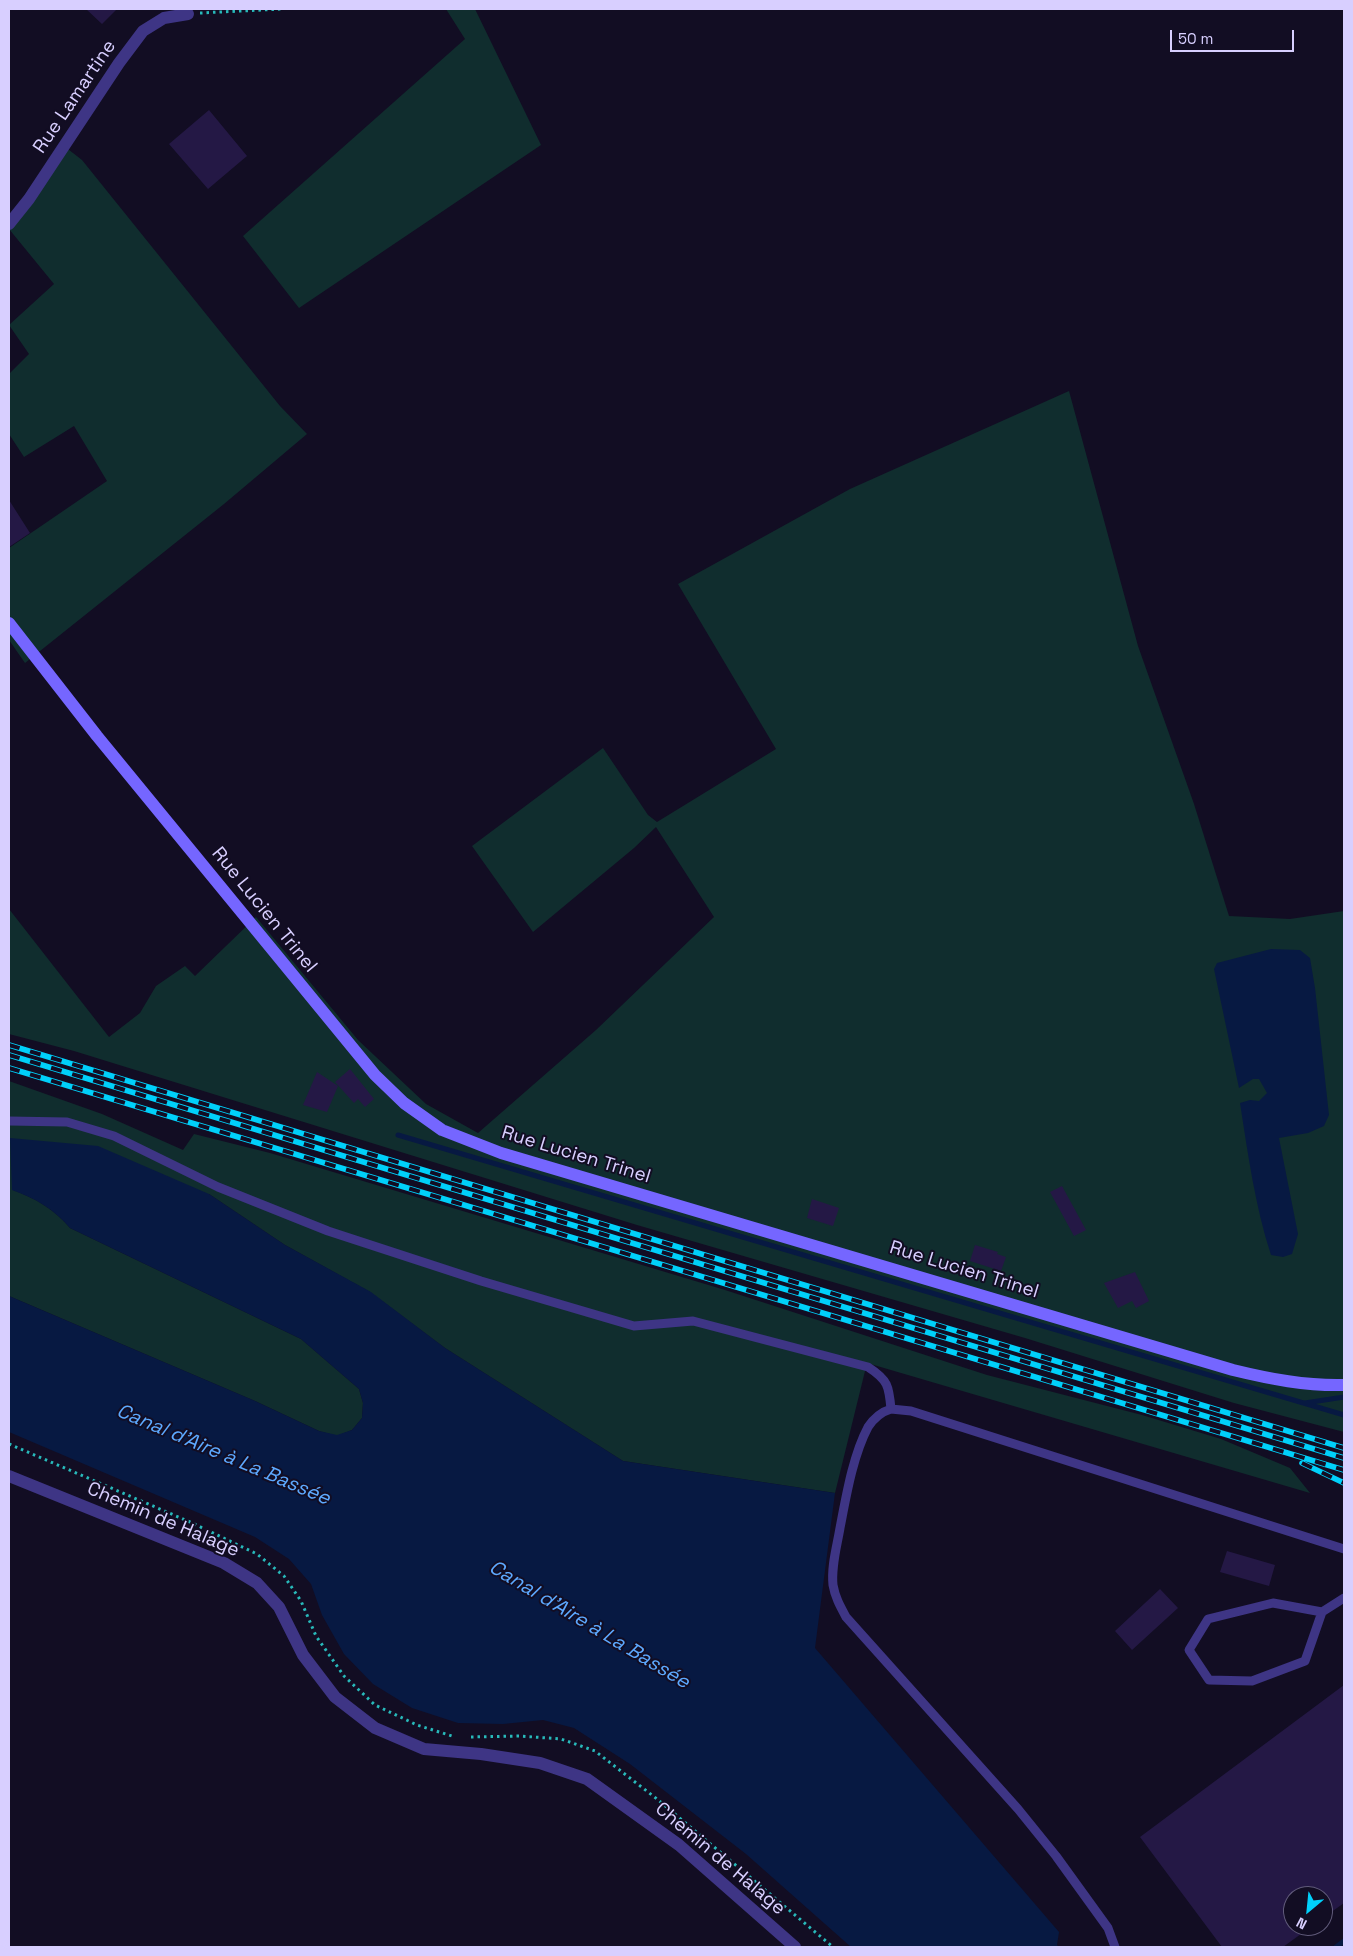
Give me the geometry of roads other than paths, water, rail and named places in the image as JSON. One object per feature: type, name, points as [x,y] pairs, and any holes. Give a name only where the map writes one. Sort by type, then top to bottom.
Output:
[{"type":"street","name":"Rue Lamartine","points":[[9,224],[29,198],[126,52],[143,31],[164,18],[188,14]]},
{"type":"street","name":"Rue Lucien Trinel","points":[[9,623],[104,744],[376,1075],[404,1103],[442,1130],[500,1153],[1233,1370],[1295,1383],[1344,1385]]},
{"type":"street","name":"Chemin de Halage","points":[[9,1476],[224,1563],[257,1582],[279,1607],[303,1655],[334,1697],[375,1728],[424,1749],[481,1754],[540,1763],[587,1779],[679,1845],[795,1947]]},
{"type":"lane","points":[[9,1121],[67,1122],[114,1136],[218,1188],[328,1231],[481,1281],[634,1326],[693,1321],[868,1367],[887,1381],[891,1408]]},
{"type":"lane","points":[[1115,1947],[1108,1928],[1056,1856],[846,1617],[838,1603],[833,1585],[833,1566],[848,1488],[868,1427],[875,1417],[891,1408],[911,1411],[1344,1549]]},
{"type":"lane","points":[[1322,1612],[1273,1603],[1208,1619],[1190,1650],[1209,1680],[1252,1681],[1305,1661],[1322,1612],[1344,1598]]},
{"type":"water","points":[[1271,949],[1300,950],[1310,958],[1329,1115],[1324,1126],[1308,1133],[1279,1138],[1298,1234],[1292,1254],[1283,1257],[1271,1255],[1265,1236],[1252,1180],[1240,1103],[1250,1100],[1259,1101],[1267,1093],[1259,1079],[1253,1079],[1239,1088],[1214,969],[1217,963]]},
{"type":"water","name":"Canal d'Aire à La Bassée","points":[[10,1138],[98,1146],[209,1194],[285,1245],[371,1292],[445,1348],[623,1461],[835,1493],[815,1648],[1059,1932],[1057,1945],[1059,1947],[851,1947],[746,1854],[630,1764],[574,1728],[543,1720],[503,1724],[458,1723],[412,1708],[373,1684],[344,1654],[322,1615],[311,1584],[289,1559],[255,1537],[9,1432],[9,1296],[255,1401],[319,1431],[337,1435],[352,1430],[362,1418],[363,1403],[359,1389],[301,1339],[70,1228],[44,1205],[12,1190]]},
{"type":"waterway","points":[[398,1135],[1344,1415]]},
{"type":"waterway","points":[[1305,1403],[1344,1397]]},
{"type":"waterway","points":[[1336,1947],[1344,1941]]},
{"type":"railway","points":[[9,1045],[1344,1448]]},
{"type":"railway","points":[[9,1055],[1344,1458]]},
{"type":"railway","points":[[9,1068],[1344,1470]]},
{"type":"railway","points":[[1302,1463],[1344,1483]]}]
